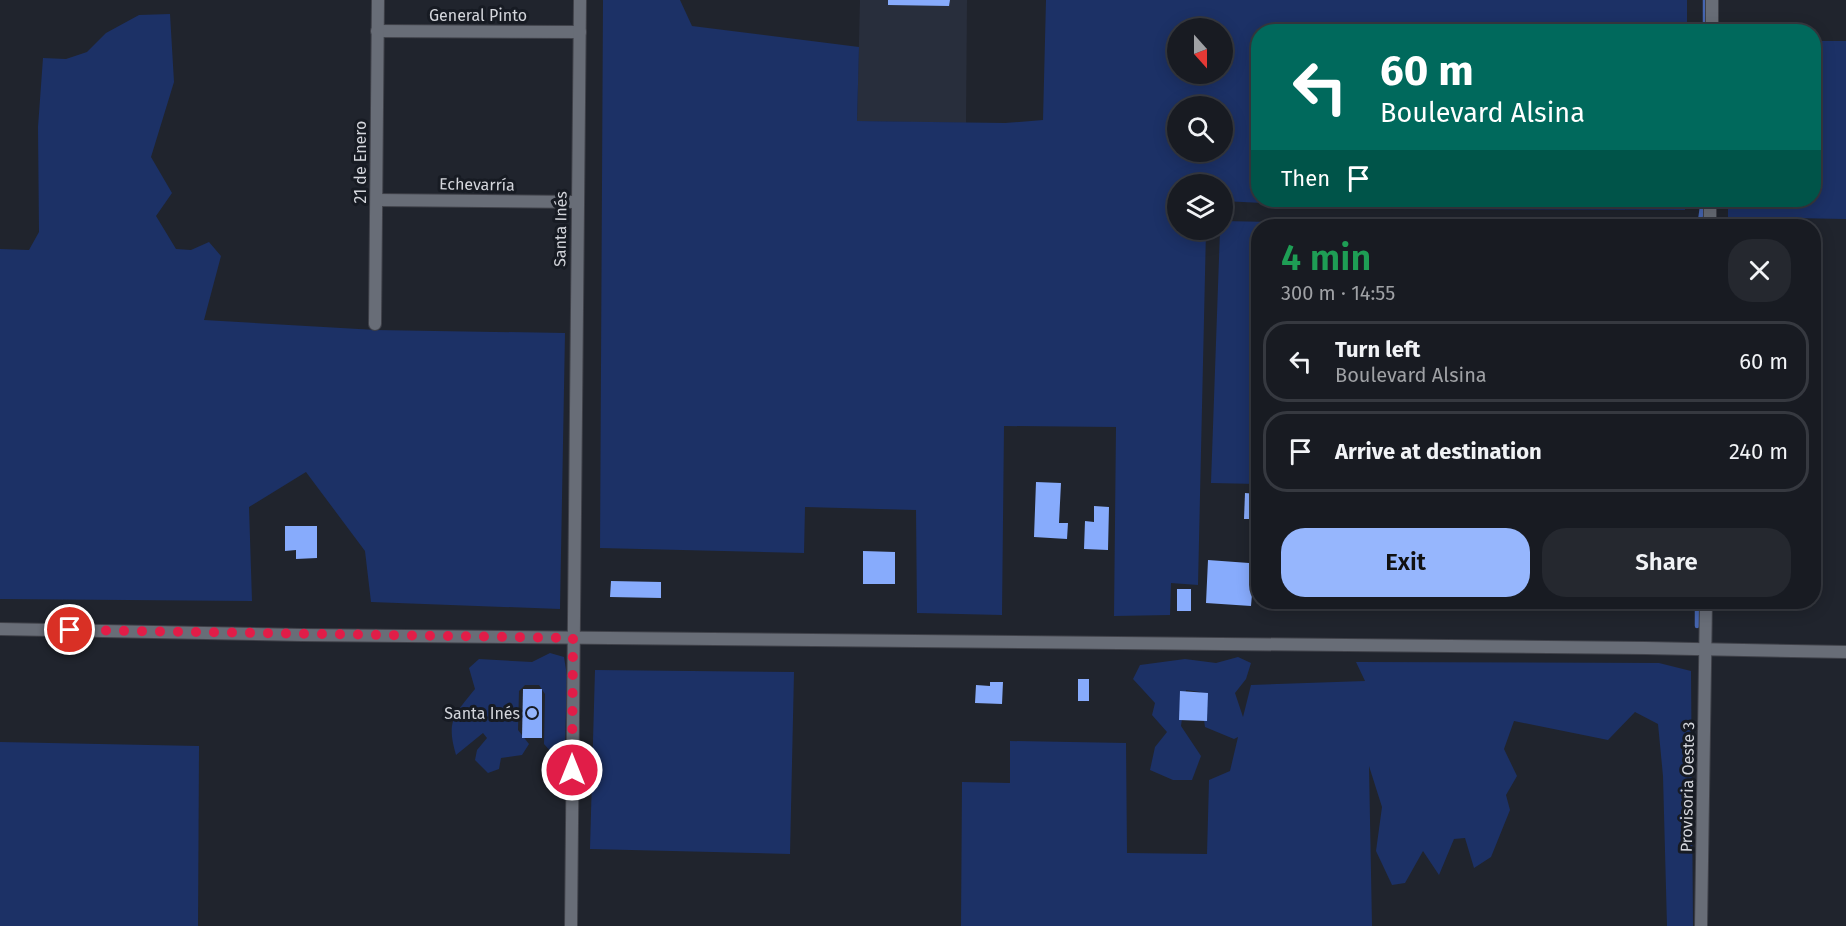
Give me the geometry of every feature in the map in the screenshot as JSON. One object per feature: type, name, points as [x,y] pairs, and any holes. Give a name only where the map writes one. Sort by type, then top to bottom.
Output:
[{"type":"street","name":"21 de Enero","points":[[375,324],[378,0]]},
{"type":"street","name":"Santa Inés","points":[[571,926],[580,0]]},
{"type":"street","points":[[1712,0],[1712,24]]},
{"type":"street","name":"General Pinto","points":[[377,31],[580,32]]},
{"type":"street","name":"Echevarría","points":[[376,200],[577,202]]},
{"type":"street","name":"Provisoria Oeste 3","points":[[1701,926],[1707,609]]},
{"type":"street","points":[[0,629],[573,638],[1846,652]]},
{"type":"shaded area","points":[[603,0],[680,0],[692,26],[859,47],[857,121],[1005,123],[1043,120],[1046,0],[1687,0],[1687,24],[1251,24],[1251,202],[1233,202],[1233,174],[1167,174],[1167,240],[1206,240],[1198,585],[1171,583],[1170,615],[1114,616],[1116,427],[1004,426],[1002,615],[917,613],[916,510],[805,507],[804,553],[600,548]]},
{"type":"shaded area","points":[[860,0],[967,0],[966,123],[857,121]]},
{"type":"shaded area","points":[[170,14],[174,82],[151,157],[172,193],[156,216],[176,249],[191,250],[209,242],[221,256],[204,320],[376,330],[565,333],[560,609],[371,602],[365,551],[306,472],[249,507],[252,601],[0,599],[0,249],[29,250],[39,232],[38,127],[43,58],[66,59],[87,52],[106,33],[139,15]]},
{"type":"shaded area","points":[[1821,41],[1846,41],[1846,219],[1728,217],[1728,207],[1821,207]]},
{"type":"shaded area","points":[[1343,207],[1685,207],[1685,210],[1383,209]]},
{"type":"shaded area","points":[[1233,221],[1251,222],[1251,484],[1211,483],[1220,240],[1233,240]]},
{"type":"shaded area","points":[[550,653],[564,657],[567,676],[565,745],[552,753],[544,744],[545,694],[539,685],[525,685],[519,691],[518,730],[529,744],[522,755],[501,758],[499,769],[488,773],[475,760],[477,750],[487,738],[483,733],[456,755],[452,734],[454,719],[475,689],[469,668],[479,659],[532,662]]},
{"type":"shaded area","points":[[1238,657],[1251,663],[1246,679],[1235,693],[1243,717],[1251,685],[1365,681],[1356,662],[1659,663],[1691,671],[1693,926],[1667,926],[1663,776],[1658,724],[1635,712],[1608,740],[1514,721],[1504,749],[1517,776],[1506,795],[1510,810],[1491,857],[1474,868],[1465,838],[1454,839],[1439,875],[1423,851],[1405,883],[1392,885],[1376,851],[1382,807],[1369,766],[1372,926],[961,926],[962,782],[1010,783],[1010,741],[1126,743],[1127,853],[1207,854],[1209,780],[1230,771],[1238,737],[1234,739],[1205,727],[1200,692],[1186,690],[1181,726],[1201,756],[1192,780],[1173,780],[1150,770],[1155,747],[1167,732],[1152,715],[1155,703],[1133,679],[1140,665],[1185,659],[1216,663]]},
{"type":"shaded area","points":[[595,670],[794,672],[790,854],[590,849]]},
{"type":"shaded area","points":[[0,742],[199,746],[198,926],[0,926]]},
{"type":"building","points":[[888,0],[950,0],[949,6],[888,5]]},
{"type":"building","points":[[1036,482],[1061,483],[1059,523],[1068,523],[1067,539],[1034,537]]},
{"type":"building","points":[[1245,493],[1251,494],[1251,519],[1244,519]]},
{"type":"building","points":[[1094,506],[1109,507],[1108,550],[1084,549],[1085,521],[1094,522]]},
{"type":"building","points":[[285,526],[317,526],[317,558],[296,559],[296,550],[285,551]]},
{"type":"building","points":[[863,551],[895,552],[895,584],[863,584]]},
{"type":"building","points":[[1208,560],[1249,563],[1251,606],[1206,603]]},
{"type":"building","points":[[611,581],[661,582],[661,598],[610,597]]},
{"type":"building","points":[[1177,589],[1191,589],[1191,611],[1177,611]]},
{"type":"building","points":[[1078,679],[1089,679],[1089,701],[1078,701]]},
{"type":"building","points":[[990,682],[1003,682],[1002,704],[975,703],[976,685],[990,686]]},
{"type":"building","name":"Santa Inés","points":[[523,689],[542,689],[542,738],[522,738]]},
{"type":"building","points":[[1180,691],[1208,693],[1207,721],[1179,720]]},
{"type":"waterway","points":[[1705,0],[1705,24]]},
{"type":"waterway","points":[[1700,219],[1702,207]]},
{"type":"waterway","points":[[1697,609],[1697,626]]},
{"type":"place","name":"Santa Inés","points":[[532,713]]},
{"type":"route","points":[[70,630],[573,638],[572,770]]}]
